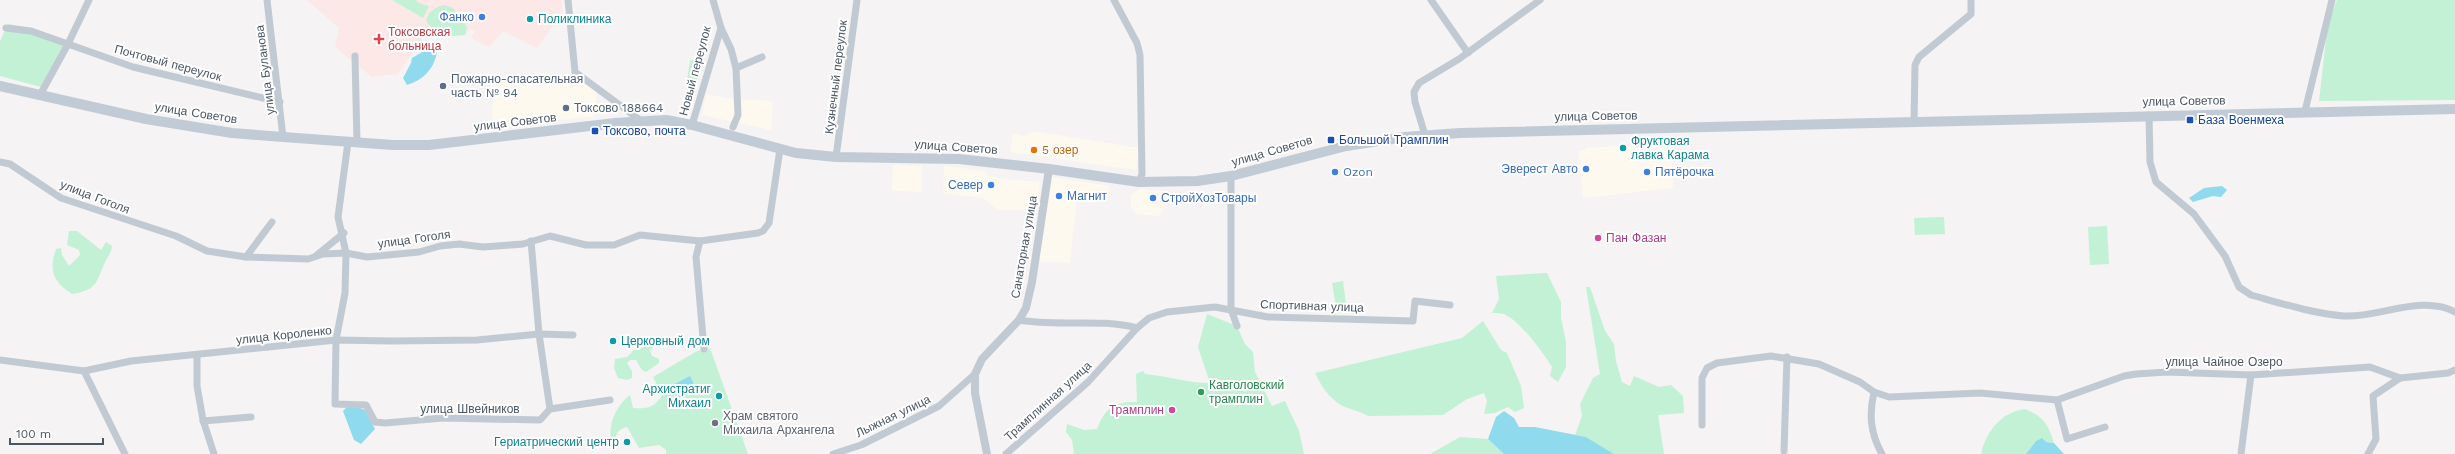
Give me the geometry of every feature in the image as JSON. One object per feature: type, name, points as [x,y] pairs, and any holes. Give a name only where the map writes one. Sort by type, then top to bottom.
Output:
[{"type":"main road","name":"улица Советов","points":[[0,86],[146,118],[232,133],[353,142],[429,145],[640,120],[666,120],[692,125],[780,149],[836,157],[959,159],[1050,169],[1140,182],[1197,181],[1230,176],[1321,151],[1425,135],[1914,123],[2305,111],[2455,109]]},
{"type":"street","points":[[40,95],[68,44],[89,0]]},
{"type":"street","name":"улица Буланова","points":[[268,0],[283,137]]},
{"type":"street","points":[[568,0],[575,72],[640,120]]},
{"type":"street","name":"Новый переулок","points":[[692,125],[721,28],[713,0]]},
{"type":"street","name":"Кузнечный переулок","points":[[836,157],[857,0]]},
{"type":"street","points":[[1114,0],[1137,43],[1140,55],[1142,174],[1140,182]]},
{"type":"street","points":[[1431,0],[1468,53]]},
{"type":"street","points":[[1425,135],[1415,102],[1414,92],[1419,83],[1468,53],[1540,0]]},
{"type":"street","points":[[1914,123],[1915,65],[1919,57],[1971,14],[1971,0]]},
{"type":"street","points":[[2305,111],[2332,0]]},
{"type":"street","name":"Почтовый переулок","points":[[6,28],[31,31],[133,67],[280,102]]},
{"type":"street","points":[[721,28],[731,49],[736,68],[738,115],[733,127]]},
{"type":"street","points":[[336,340],[345,293],[346,253],[344,233],[338,217],[353,142],[355,56]]},
{"type":"street","points":[[736,68],[762,57]]},
{"type":"street","points":[[2149,115],[2150,162],[2156,182],[2194,214],[2225,256],[2239,287],[2251,295],[2344,316],[2430,306],[2448,308],[2455,312]]},
{"type":"street","name":"улица Гоголя","points":[[0,162],[10,164],[61,198],[176,236],[207,251],[246,257],[308,259],[323,254],[346,253],[367,257],[419,252],[440,246],[459,244],[483,247],[523,244],[550,236],[586,245],[614,245],[640,235],[700,241],[763,230],[769,223],[780,149]]},
{"type":"street","name":"Санаторная улица","points":[[975,374],[982,359],[1019,320],[1026,308],[1032,282],[1050,169]]},
{"type":"street","points":[[1230,176],[1231,309],[1237,326]]},
{"type":"street","points":[[246,257],[272,222]]},
{"type":"street","points":[[315,256],[344,233]]},
{"type":"street","points":[[531,241],[538,334],[550,409]]},
{"type":"street","points":[[700,241],[696,257],[704,349]]},
{"type":"street","name":"Спортивная улица","points":[[1137,328],[1149,318],[1166,312],[1195,308],[1231,309],[1268,318],[1413,320],[1415,301],[1450,304]]},
{"type":"street","points":[[1019,320],[1045,325],[1104,324],[1137,328]]},
{"type":"street","name":"Трамплинная улица","points":[[1006,454],[1088,382],[1137,328]]},
{"type":"street","name":"улица Короленко","points":[[0,360],[84,371],[131,361],[336,340],[477,340],[538,334],[573,335]]},
{"type":"street","name":"улица Швейников","points":[[336,340],[335,404],[366,405],[375,422],[385,423],[443,418],[540,420],[550,409],[610,400]]},
{"type":"street","points":[[197,355],[197,386],[203,421],[214,454]]},
{"type":"street","points":[[1702,425],[1702,378],[1707,368],[1717,363],[1771,356],[1800,359],[1833,369],[1874,392],[1870,409],[1871,427],[1882,454]]},
{"type":"street","points":[[1784,451],[1786,358]]},
{"type":"street","name":"улица Чайное Озеро","points":[[1874,392],[1889,397],[1980,393],[2057,400],[2124,376],[2166,372],[2252,375],[2370,368],[2384,370],[2400,378]]},
{"type":"street","points":[[2368,454],[2376,438],[2373,396],[2400,378],[2448,373],[2455,370]]},
{"type":"street","points":[[84,371],[125,454]]},
{"type":"street","points":[[975,374],[976,393],[987,454]]},
{"type":"street","name":"Лыжная улица","points":[[833,454],[861,445],[939,406],[975,374]]},
{"type":"street","points":[[2241,454],[2252,375]]},
{"type":"street","points":[[2057,400],[2067,439],[2105,427]]},
{"type":"street","points":[[203,421],[251,417]]},
{"type":"shaded area","name":"Токсовская больница","points":[[307,0],[561,0],[563,12],[537,48],[503,31],[489,47],[471,38],[475,31],[470,29],[465,35],[423,37],[398,74],[372,77],[335,47],[339,28]]},
{"type":"shaded area","points":[[582,78],[597,88],[595,116],[563,120],[550,117],[492,128],[493,84],[548,79],[562,81],[562,86]]},
{"type":"shaded area","points":[[706,94],[730,99],[773,101],[771,130],[702,115]]},
{"type":"shaded area","points":[[1033,131],[1139,148],[1136,170],[1010,152],[1013,134],[1026,136]]},
{"type":"shaded area","points":[[1629,145],[1630,147],[1671,145],[1673,188],[1583,198],[1578,151],[1586,150],[1586,148]]},
{"type":"shaded area","points":[[893,165],[922,166],[922,192],[892,191]]},
{"type":"shaded area","points":[[944,166],[986,171],[985,175],[1005,179],[1040,182],[1037,210],[998,210],[983,198],[943,193]]},
{"type":"shaded area","points":[[1052,177],[1110,186],[1108,201],[1077,199],[1070,263],[1037,262]]},
{"type":"shaded area","points":[[1140,189],[1163,191],[1165,207],[1159,216],[1137,214],[1131,208],[1131,195]]},
{"type":"green space","points":[[392,0],[416,0],[419,3],[429,6],[423,18]]},
{"type":"green space","points":[[2337,0],[2455,0],[2455,100],[2319,101],[2328,22]]},
{"type":"green space","points":[[444,5],[453,8],[467,27],[465,35],[440,37],[426,21],[432,10]]},
{"type":"green space","points":[[8,24],[31,28],[66,40],[41,87],[0,76],[0,41]]},
{"type":"green space","points":[[690,60],[699,62],[697,81],[687,80]]},
{"type":"green space","points":[[1944,217],[1945,234],[1915,235],[1914,218]]},
{"type":"green space","points":[[2107,226],[2109,264],[2090,265],[2088,227]]},
{"type":"green space","points":[[69,231],[77,231],[101,250],[106,242],[112,246],[97,280],[91,288],[72,294],[56,280],[53,269],[56,249],[61,248],[62,255],[69,266],[80,255],[79,250],[67,245]]},
{"type":"green space","points":[[1547,273],[1561,302],[1561,318],[1566,342],[1566,367],[1558,382],[1550,376],[1552,367],[1537,345],[1524,330],[1511,318],[1504,314],[1492,313],[1499,299],[1496,276]]},
{"type":"green space","points":[[1343,281],[1347,312],[1337,313],[1332,283]]},
{"type":"green space","points":[[1586,287],[1590,287],[1605,331],[1614,344],[1616,361],[1622,382],[1630,386],[1634,376],[1659,387],[1671,385],[1683,396],[1684,413],[1658,415],[1664,454],[1614,454],[1586,437],[1575,435],[1582,416],[1580,404],[1593,378],[1600,374]]},
{"type":"green space","name":"Кавголовский трамплин","points":[[1207,314],[1237,326],[1245,344],[1253,352],[1255,372],[1272,406],[1285,401],[1299,431],[1304,454],[1074,454],[1072,440],[1066,432],[1067,424],[1084,430],[1097,429],[1103,416],[1111,407],[1122,403],[1137,402],[1136,374],[1143,371],[1145,374],[1194,382],[1210,383],[1198,347]]},
{"type":"green space","points":[[1483,321],[1501,350],[1507,353],[1521,386],[1524,408],[1515,412],[1508,407],[1495,413],[1484,414],[1487,401],[1484,393],[1467,399],[1443,415],[1368,416],[1361,412],[1344,407],[1332,399],[1320,383],[1315,373],[1462,338]]},
{"type":"green space","points":[[648,346],[653,347],[650,351],[652,356],[659,359],[659,363],[646,372],[642,370],[636,360],[630,360],[627,363],[632,371],[632,378],[627,380],[618,378],[614,368],[615,359],[627,357],[634,350]]},
{"type":"green space","points":[[710,348],[748,454],[666,454],[666,450],[659,445],[639,448],[627,427],[618,431],[616,439],[612,443],[611,429],[614,416],[625,399],[630,395],[633,408],[650,407],[656,403],[662,395],[653,377],[697,351]]},
{"type":"green space","points":[[2025,409],[2041,418],[2050,431],[2054,443],[2036,441],[2026,454],[1981,454],[1987,438],[1996,424],[2009,414]]},
{"type":"green space","points":[[1460,437],[1488,439],[1504,454],[1430,454]]},
{"type":"water","points":[[432,46],[437,53],[430,70],[422,77],[407,85],[403,78],[412,58]]},
{"type":"water","points":[[2222,186],[2227,190],[2221,197],[2213,196],[2193,202],[2189,198],[2204,188]]},
{"type":"water","points":[[690,376],[693,382],[694,390],[686,395],[676,395],[672,390],[673,385]]},
{"type":"water","points":[[357,407],[365,410],[375,429],[361,444],[354,440],[343,411],[346,408]]},
{"type":"water","points":[[1504,411],[1514,418],[1519,427],[1535,427],[1586,437],[1614,454],[1504,454],[1488,439],[1496,417]]},
{"type":"water","points":[[2042,438],[2046,442],[2054,443],[2064,454],[2026,454],[2036,441]]},
{"type":"place","name":"Фанко","points":[[482,17]]},
{"type":"place","name":"Поликлиника","points":[[530,19]]},
{"type":"place","name":"Токсовская больница","points":[[379,39]]},
{"type":"place","name":"Пожарно-спасательная часть № 94","points":[[443,86]]},
{"type":"place","name":"Токсово 188664","points":[[566,108]]},
{"type":"place","name":"База Военмеха","points":[[2190,120]]},
{"type":"place","name":"Токсово, почта","points":[[595,131]]},
{"type":"place","name":"Большой Трамплин","points":[[1331,140]]},
{"type":"place","name":"Фруктовая лавка Карама","points":[[1623,148]]},
{"type":"place","name":"5 озер","points":[[1034,150]]},
{"type":"place","name":"Эверест Авто","points":[[1586,169]]},
{"type":"place","name":"Ozon","points":[[1335,172]]},
{"type":"place","name":"Пятёрочка","points":[[1647,172]]},
{"type":"place","name":"Север","points":[[991,185]]},
{"type":"place","name":"Магнит","points":[[1059,196]]},
{"type":"place","name":"СтройХозТовары","points":[[1153,198]]},
{"type":"place","name":"Пан Фазан","points":[[1598,238]]},
{"type":"place","name":"Церковный дом","points":[[613,341]]},
{"type":"place","name":"Кавголовский трамплин","points":[[1201,392]]},
{"type":"place","name":"Архистратиг Михаил","points":[[719,396]]},
{"type":"place","name":"Трамплин","points":[[1172,410]]},
{"type":"place","name":"Храм святого Михаила Архангела","points":[[715,423]]},
{"type":"place","name":"Гериатрический центр","points":[[627,442]]}]
